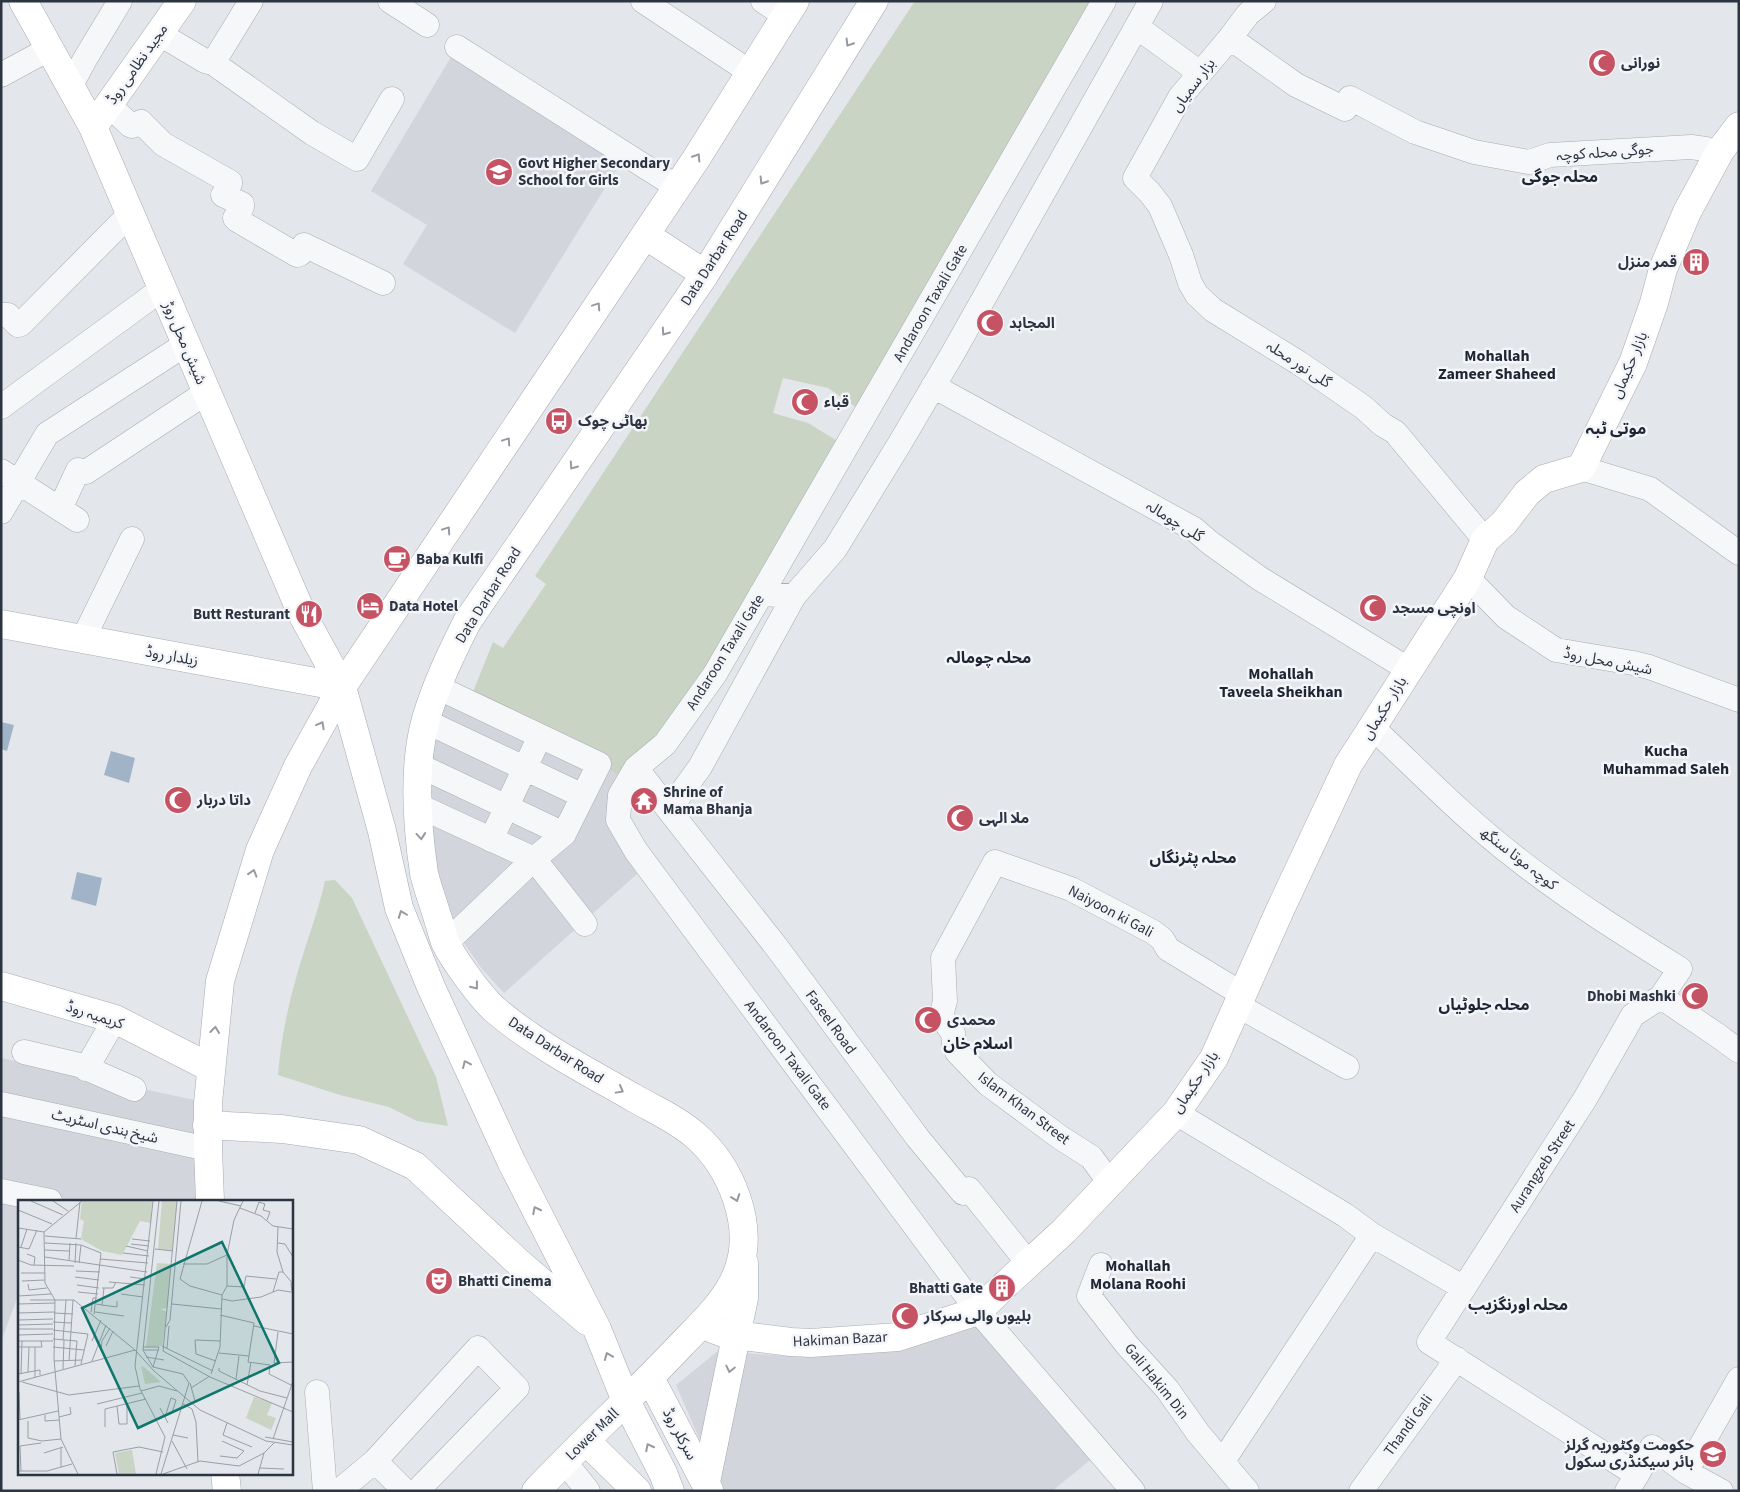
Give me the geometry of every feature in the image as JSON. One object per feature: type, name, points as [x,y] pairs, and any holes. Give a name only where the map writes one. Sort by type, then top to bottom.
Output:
[{"type":"main road","name":"شیش محل روڑ","points":[[23,1],[93,127],[302,614],[342,686],[382,831],[399,908],[441,1011],[512,1163],[597,1329],[626,1401]]},
{"type":"main road","name":"مجید نظامی روڈ","points":[[93,127],[182,1]]},
{"type":"main road","name":"Data Darbar Road","points":[[650,1378],[703,1322],[732,1285],[738,1273],[744,1252],[745,1237],[743,1222],[732,1188],[722,1168],[695,1135],[666,1116],[536,1041],[493,1008],[473,984],[446,943],[425,875],[419,806],[418,764],[426,721],[442,672],[467,622],[705,274],[874,1]]},
{"type":"main road","points":[[210,1200],[208,1137],[210,1068],[220,981],[260,850],[298,766],[342,686],[645,235],[791,9]]},
{"type":"main road","name":"بازار حکیماں","points":[[1002,1288],[1064,1231],[1176,1113],[1214,1058],[1348,765],[1468,578],[1485,540],[1504,523],[1527,493],[1544,479],[1581,468],[1633,363],[1654,303],[1663,269],[1687,212],[1718,155],[1739,126]]},
{"type":"main road","points":[[645,235],[705,274]]},
{"type":"main road","name":"زیلدار روڈ","points":[[1,624],[342,686]]},
{"type":"main road","name":"کریمیہ روڈ","points":[[1,986],[114,1019],[210,1068]]},
{"type":"main road","points":[[208,1137],[282,1129],[359,1140],[414,1166],[519,1263],[597,1329]]},
{"type":"main road","points":[[707,1487],[744,1298],[744,1252]]},
{"type":"main road","name":"Hakiman Bazar","points":[[703,1322],[720,1332],[769,1340],[811,1343],[898,1336],[978,1311],[1002,1288]]},
{"type":"main road","name":"Lower Mall","points":[[536,1491],[564,1461],[650,1378]]},
{"type":"main road","name":"سرکلر روڈ","points":[[650,1378],[707,1487]]},
{"type":"main road","points":[[626,1401],[663,1473],[670,1491]]},
{"type":"main road","points":[[586,1441],[637,1491]]},
{"type":"main road","points":[[226,1474],[227,1491]]},
{"type":"street","points":[[70,87],[84,58],[120,1]]},
{"type":"street","points":[[213,62],[251,1]]},
{"type":"street","points":[[390,1],[426,25]]},
{"type":"street","points":[[643,1],[750,72]]},
{"type":"street","points":[[763,1],[791,9]]},
{"type":"street","name":"Andaroon Taxali Gate","points":[[1104,1],[715,674],[665,744],[636,768],[620,795],[618,820],[636,851],[978,1311],[1133,1491]]},
{"type":"street","points":[[669,810],[700,767],[794,596],[835,549],[933,386],[1151,1]]},
{"type":"street","name":"بزار سمیاں","points":[[1134,178],[1180,97],[1248,14],[1264,1]]},
{"type":"street","points":[[1136,27],[1200,73]]},
{"type":"street","points":[[158,33],[205,61],[213,62],[312,133],[357,159],[392,99]]},
{"type":"street","name":"جوگی محلہ کوچہ","points":[[1230,38],[1296,85],[1345,109],[1350,98],[1416,132],[1474,152],[1529,162],[1550,156],[1691,147],[1706,149],[1718,155]]},
{"type":"street","points":[[457,47],[677,186]]},
{"type":"street","points":[[1,75],[49,49]]},
{"type":"street","points":[[109,105],[132,126],[141,122],[162,144],[230,182],[223,195],[242,204],[235,218],[237,220],[297,255],[300,254],[304,245],[383,283]]},
{"type":"street","name":"گلی نور محلہ","points":[[1134,178],[1150,193],[1160,206],[1196,295],[1213,310],[1299,364],[1363,407],[1383,426],[1395,432],[1485,540]]},
{"type":"street","points":[[1,314],[8,315],[16,324],[21,324],[130,214]]},
{"type":"street","points":[[1,407],[162,289]]},
{"type":"street","points":[[1,512],[10,477],[46,434],[186,344]]},
{"type":"street","name":"گلی چومالہ","points":[[933,386],[1194,529],[1260,578],[1408,669]]},
{"type":"street","points":[[10,477],[69,514],[78,470],[86,472],[207,392]]},
{"type":"street","points":[[1581,468],[1650,489],[1739,553]]},
{"type":"street","points":[[83,639],[132,539]]},
{"type":"street","name":"شیش محل روڈ","points":[[1468,578],[1506,617],[1556,650],[1648,667],[1739,700]]},
{"type":"street","points":[[761,594],[794,596]]},
{"type":"street","points":[[437,687],[599,764],[564,834],[446,943]]},
{"type":"street","points":[[426,721],[583,796]]},
{"type":"street","name":"کوچہ موتا سنگھ","points":[[1372,727],[1516,858],[1607,924],[1680,969],[1661,997]]},
{"type":"street","points":[[491,840],[540,736]]},
{"type":"street","points":[[418,764],[564,834]]},
{"type":"street","name":"Faseel Road","points":[[636,768],[778,949],[872,1079],[917,1137],[963,1193],[969,1189],[1029,1264]]},
{"type":"street","points":[[419,806],[534,860],[585,924]]},
{"type":"street","name":"Naiyoon ki Gali","points":[[995,862],[1071,889],[1144,928],[1162,939],[1168,949],[1240,1000],[1347,1067]]},
{"type":"street","name":"Islam Khan Street","points":[[995,862],[943,958],[945,1001],[941,1016],[953,1033],[957,1052],[988,1084],[1061,1138],[1091,1157],[1110,1183]]},
{"type":"street","points":[[1661,997],[1739,1052]]},
{"type":"street","name":"Aurangzeb Street","points":[[1456,1359],[1429,1342],[1585,1099],[1633,1015],[1661,997]]},
{"type":"street","points":[[86,1069],[114,1019]]},
{"type":"street","points":[[24,1052],[79,1066],[134,1090]]},
{"type":"street","name":"شیخ ہندی اسٹریٹ","points":[[1,1104],[208,1137]]},
{"type":"street","points":[[1176,1113],[1345,1215],[1372,1236],[1464,1288]]},
{"type":"street","points":[[2,1194],[43,1200]]},
{"type":"street","points":[[1223,1461],[1372,1236]]},
{"type":"street","name":"Gali Hakim Din","points":[[1101,1265],[1089,1296],[1128,1345],[1167,1389],[1198,1433],[1247,1491]]},
{"type":"street","points":[[338,1491],[374,1461],[478,1348],[517,1388],[417,1491]]},
{"type":"street","points":[[1456,1359],[1632,1483],[1652,1447],[1686,1472],[1721,1491]]},
{"type":"street","name":"Thandi Gali","points":[[1361,1491],[1456,1359]]},
{"type":"street","points":[[1686,1472],[1739,1379]]},
{"type":"street","points":[[317,1392],[325,1491]]},
{"type":"street","points":[[374,1461],[405,1491]]},
{"type":"street","points":[[564,1461],[588,1491]]},
{"type":"shaded area","name":"Govt Higher Secondary School for Girls","points":[[457,47],[626,154],[515,333],[403,264],[427,225],[371,191]]},
{"type":"shaded area","points":[[437,687],[599,764],[629,781],[620,795],[647,865],[504,993],[482,969],[444,914],[420,819]]},
{"type":"shaded area","points":[[1,1058],[208,1103],[211,1200],[18,1200],[18,1296],[1,1342]]},
{"type":"shaded area","points":[[978,1311],[1100,1452],[1052,1491],[722,1491],[676,1385],[718,1351],[785,1356],[898,1337]]},
{"type":"green space","points":[[915,1],[1104,1],[866,414],[828,388],[783,378],[773,413],[808,423],[847,447],[715,674],[629,781],[599,764],[469,702],[493,642],[503,648],[546,584],[535,576]]},
{"type":"green space","points":[[335,880],[352,898],[436,1077],[448,1126],[417,1121],[389,1107],[340,1095],[278,1075],[284,1031],[298,972],[325,881]]},
{"type":"water","points":[[1,722],[14,725],[7,751],[1,749]]},
{"type":"water","points":[[111,751],[135,758],[129,783],[104,775]]},
{"type":"water","points":[[77,872],[102,878],[96,906],[71,899]]},
{"type":"place","name":"نورانی","points":[[1602,63]]},
{"type":"place","name":"Govt Higher Secondary School for Girls","points":[[499,172]]},
{"type":"place","name":"قمر منزل","points":[[1696,262]]},
{"type":"place","name":"المجاہد","points":[[990,323]]},
{"type":"place","name":"قباء","points":[[805,402]]},
{"type":"place","name":"بھاٹی چوک","points":[[559,421]]},
{"type":"place","name":"Baba Kulfi","points":[[397,559]]},
{"type":"place","name":"Data Hotel","points":[[370,606]]},
{"type":"place","name":"اونچی مسجد","points":[[1373,608]]},
{"type":"place","name":"Butt Resturant","points":[[309,614]]},
{"type":"place","name":"داتا دربار","points":[[178,800]]},
{"type":"place","name":"Shrine of Mama Bhanja","points":[[644,801]]},
{"type":"place","name":"ملا الہی","points":[[960,818]]},
{"type":"place","name":"Dhobi Mashki","points":[[1695,996]]},
{"type":"place","name":"محمدی","points":[[928,1020]]},
{"type":"place","name":"Bhatti Cinema","points":[[439,1281]]},
{"type":"place","name":"Bhatti Gate","points":[[1002,1288]]},
{"type":"place","name":"بلیوں والی سرکار","points":[[905,1316]]},
{"type":"place","name":"حکومت وکٹوریہ گرلز ہائر سیکنڈری سکول","points":[[1713,1454]]},
{"type":"district","name":"محلہ جوگی","points":[[1560,176]]},
{"type":"district","name":"Mohallah Zameer Shaheed","points":[[1497,364]]},
{"type":"district","name":"موتی ٹبہ","points":[[1616,428]]},
{"type":"district","name":"محلہ چومالہ","points":[[989,657]]},
{"type":"district","name":"Mohallah Taveela Sheikhan","points":[[1281,682]]},
{"type":"district","name":"Kucha Muhammad Saleh","points":[[1666,759]]},
{"type":"district","name":"محلہ پٹرنگاں","points":[[1193,857]]},
{"type":"district","name":"محلہ جلوٹیاں","points":[[1484,1004]]},
{"type":"district","name":"اسلام خان","points":[[978,1043]]},
{"type":"district","name":"Mohallah Molana Roohi","points":[[1138,1274]]},
{"type":"district","name":"محلہ اورنگزیب","points":[[1518,1304]]}]
